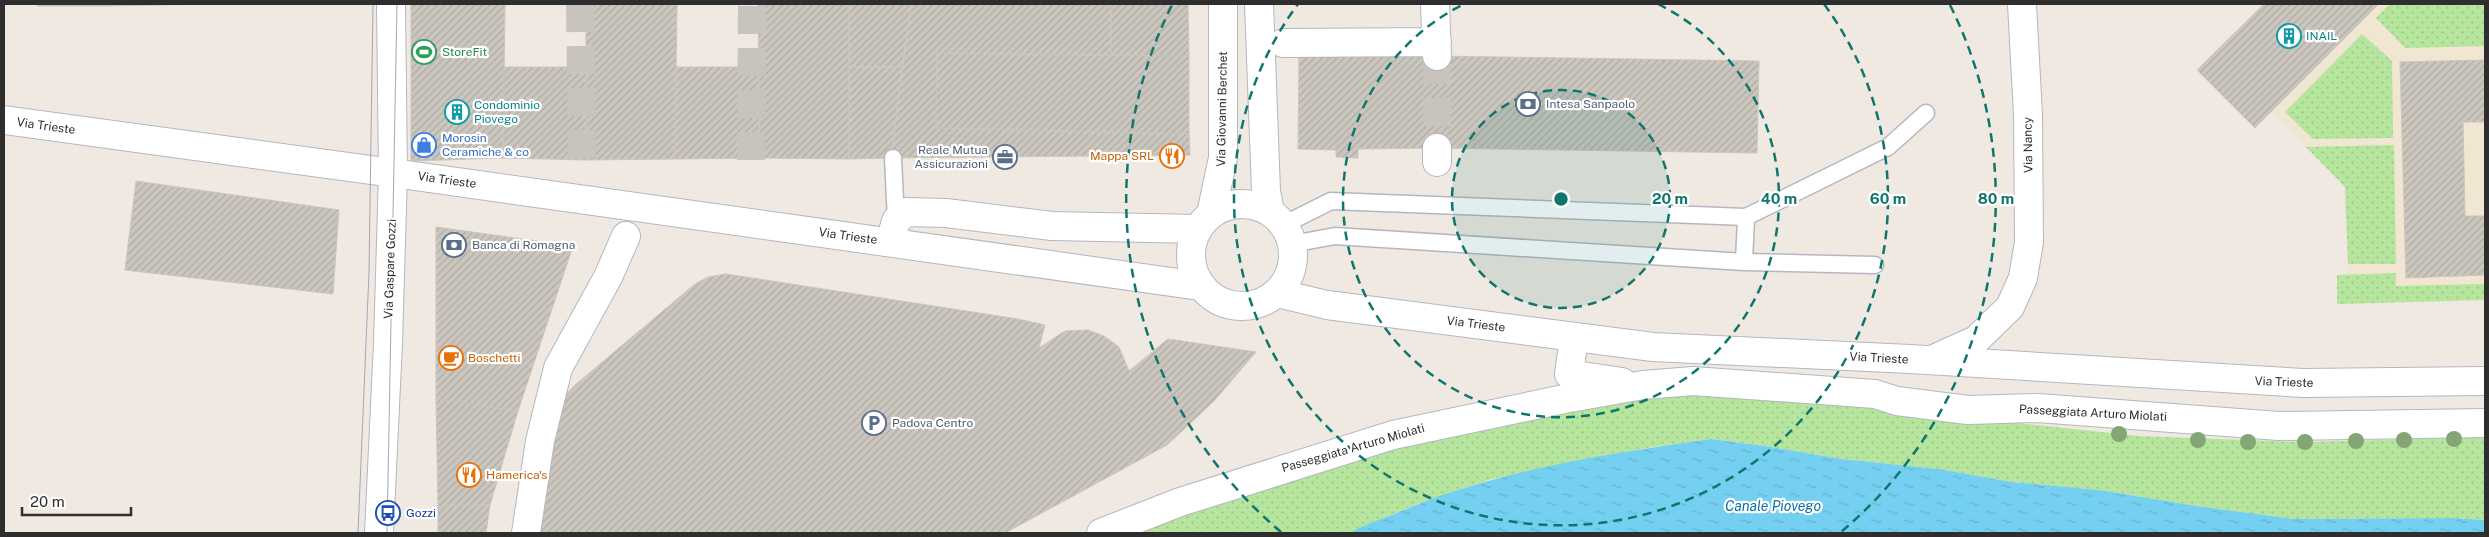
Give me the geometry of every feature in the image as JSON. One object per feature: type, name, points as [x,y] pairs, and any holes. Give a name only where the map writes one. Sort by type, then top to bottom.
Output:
[{"type":"street","name":"Via Gaspare Gozzi","points":[[379,533],[388,343],[393,173],[391,4]]},
{"type":"street","name":"Via Giovanni Berchet","points":[[1205,222],[1218,189],[1223,158],[1223,4]]},
{"type":"street","points":[[1259,4],[1266,191],[1282,227]]},
{"type":"street","points":[[1283,43],[1437,49],[1435,4]]},
{"type":"street","name":"Via Nancy","points":[[1931,360],[1976,340],[2010,307],[2023,278],[2029,242],[2028,114],[2022,4]]},
{"type":"street","name":"Via Trieste","points":[[4,120],[393,173],[893,231],[1200,286],[1211,296],[1223,303],[1237,306],[1252,306],[1266,301],[1277,293],[1286,282],[1291,270],[1282,227]]},
{"type":"street","points":[[893,231],[906,212],[946,213],[1052,226],[1205,222],[1230,206],[1240,204],[1251,205],[1282,227]]},
{"type":"street","points":[[1200,286],[1195,276],[1191,252],[1205,222]]},
{"type":"street","points":[[526,533],[540,441],[558,368],[608,277],[626,236]]},
{"type":"street","name":"Via Trieste","points":[[1277,293],[1327,305],[1653,347],[1931,360],[2303,383],[2485,381]]},
{"type":"street","name":"Passeggiata Arturo Miolati","points":[[1574,336],[1569,374],[1643,385]]},
{"type":"street","name":"Passeggiata Arturo Miolati","points":[[1101,533],[1180,502],[1393,435],[1492,413],[1643,385],[1693,381],[1875,394],[1897,401],[1968,410],[2038,408],[2279,426],[2485,423]]},
{"type":"lane","points":[[1282,227],[1332,201],[1746,217],[1888,147],[1926,112]]},
{"type":"lane","points":[[893,158],[893,231]]},
{"type":"lane","points":[[1744,262],[1746,217]]},
{"type":"lane","points":[[1282,227],[1335,236],[1744,262],[1875,265]]},
{"type":"shaded area","points":[[2379,4],[2485,4],[2485,300],[2337,304],[2337,275],[2349,274],[2345,187],[2272,111]]},
{"type":"green space","points":[[2390,4],[2485,4],[2485,46],[2405,48],[2376,18]]},
{"type":"green space","points":[[2362,34],[2392,61],[2393,138],[2313,139],[2285,112]]},
{"type":"green space","points":[[2394,145],[2396,264],[2348,264],[2345,187],[2306,147]]},
{"type":"green space","points":[[2396,273],[2396,286],[2485,284],[2485,300],[2337,304],[2337,275]]},
{"type":"green space","points":[[1693,388],[2138,436],[2305,442],[2485,437],[2485,520],[2454,518],[2294,519],[2099,490],[2012,482],[1939,469],[1841,459],[1711,439],[1647,448],[1492,479],[1417,504],[1350,533],[1131,533],[1369,454],[1518,419]]},
{"type":"water","name":"Canale Piovego","points":[[1711,439],[1841,459],[1939,469],[2012,482],[2099,490],[2294,519],[2454,518],[2485,520],[2485,533],[1350,533],[1436,497],[1513,474],[1552,465]]},
{"type":"building","points":[[37,4],[106,4],[106,6],[37,6]]},
{"type":"building","points":[[106,4],[212,4],[106,6]]},
{"type":"building","name":"Condominio Piovego","points":[[411,4],[505,4],[503,158],[411,161]]},
{"type":"building","points":[[586,4],[677,4],[675,159],[586,160]]},
{"type":"building","points":[[758,4],[849,4],[849,159],[760,158]]},
{"type":"building","points":[[849,4],[911,4],[902,67],[849,67]]},
{"type":"building","points":[[911,4],[1111,4],[1111,55],[937,53],[936,128],[1189,134],[1190,155],[891,158]]},
{"type":"building","points":[[1111,4],[1188,4],[1189,56],[1111,55]]},
{"type":"building","name":"INAIL","points":[[2264,4],[2379,4],[2255,128],[2197,70]]},
{"type":"building","points":[[937,53],[1189,56],[1189,134],[936,128]]},
{"type":"building","name":"Intesa Sanpaolo","points":[[1299,56],[1759,61],[1757,153],[1437,148],[1358,149],[1358,158],[1336,157],[1336,150],[1298,149]]},
{"type":"building","points":[[2485,60],[2485,122],[2463,122],[2465,216],[2485,216],[2485,275],[2406,278],[2400,62]]},
{"type":"building","name":"Condominio Piovego","points":[[504,67],[586,67],[586,160],[503,158]]},
{"type":"building","points":[[676,67],[758,67],[760,158],[675,159]]},
{"type":"building","points":[[849,67],[902,67],[891,158],[849,159]]},
{"type":"building","points":[[136,181],[339,210],[333,294],[125,270]]},
{"type":"building","points":[[436,227],[573,246],[518,411],[436,399]]},
{"type":"building","name":"Padova Centro","points":[[726,274],[1018,319],[1045,325],[1039,348],[1065,331],[1088,330],[1104,336],[1119,347],[1129,371],[1168,339],[1256,352],[1214,401],[1167,445],[1005,533],[540,533],[560,401],[575,385],[695,284],[708,277]]},
{"type":"building","points":[[436,399],[518,411],[490,505],[438,506]]},
{"type":"building","points":[[490,505],[486,533],[438,533],[438,506]]},
{"type":"tunnel","points":[[580,4],[582,160]]},
{"type":"tunnel","points":[[751,160],[752,4]]},
{"type":"tunnel","points":[[1437,56],[1437,148]]},
{"type":"tram line","points":[[358,533],[369,272],[373,4]]},
{"type":"tram line","points":[[387,533],[397,4]]},
{"type":"place","name":"INAIL","points":[[2289,36]]},
{"type":"place","name":"StoreFit","points":[[424,52]]},
{"type":"place","name":"Intesa Sanpaolo","points":[[1528,104]]},
{"type":"place","name":"Condominio Piovego","points":[[457,112]]},
{"type":"place","name":"Morosin Ceramiche & co","points":[[424,145]]},
{"type":"place","name":"Mappa SRL","points":[[1172,156]]},
{"type":"place","name":"Reale Mutua Assicurazioni","points":[[1005,157]]},
{"type":"place","name":"Banca di Romagna","points":[[454,245]]},
{"type":"place","name":"Boschetti","points":[[451,358]]},
{"type":"place","name":"Padova Centro","points":[[874,423]]},
{"type":"place","name":"Hamerica's","points":[[469,475]]},
{"type":"place","name":"Gozzi","points":[[388,513]]}]
